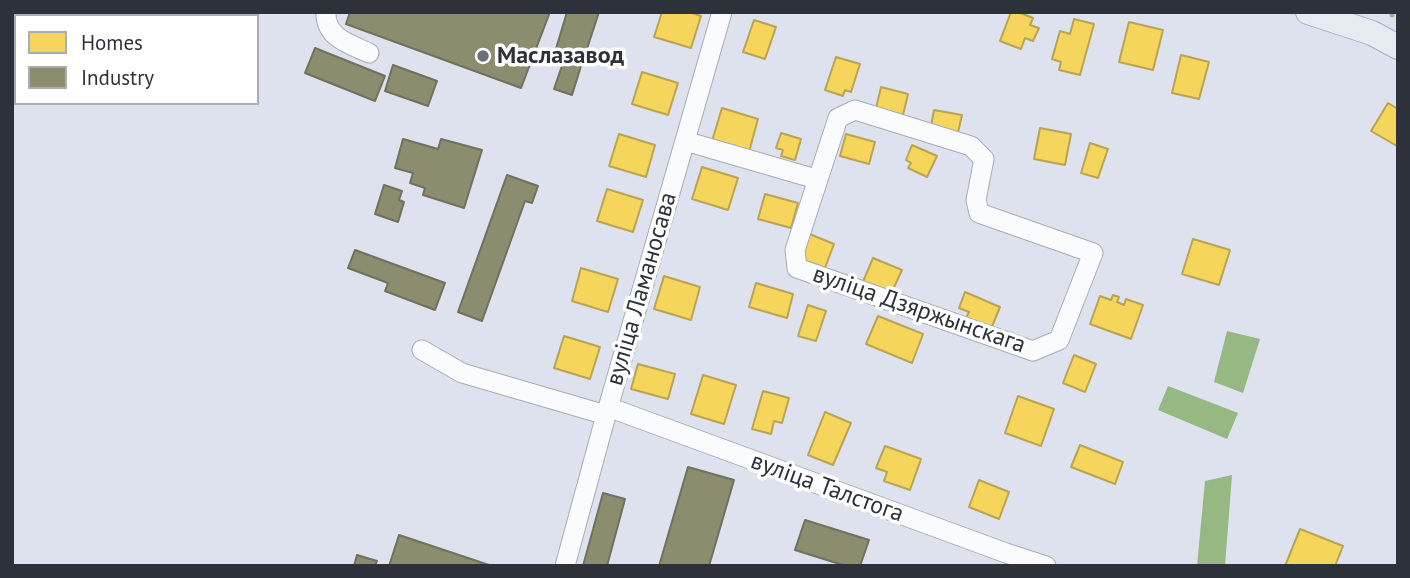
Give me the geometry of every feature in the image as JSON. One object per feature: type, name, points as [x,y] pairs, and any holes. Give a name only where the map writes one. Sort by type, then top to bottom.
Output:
[{"type":"main road","points":[[1308,12],[1372,33],[1398,47]]},
{"type":"street","points":[[326,12],[326,19],[335,37],[369,53]]},
{"type":"street","name":"вуліца Ламаносава","points":[[565,566],[722,12]]},
{"type":"street","name":"вуліца Дзяржынскага","points":[[855,110],[971,146],[984,159],[976,200],[979,213],[1093,253],[1059,340],[1033,351],[797,268],[795,250],[817,179],[838,118],[855,110]]},
{"type":"street","points":[[685,141],[817,179]]},
{"type":"street","name":"вуліца Талстога","points":[[422,350],[462,373],[607,411],[1003,560],[1046,566]]},
{"type":"shaded area","points":[[1227,331],[1260,339],[1243,393],[1214,382]]},
{"type":"shaded area","points":[[1168,386],[1238,413],[1227,439],[1158,410]]},
{"type":"shaded area","points":[[1232,475],[1225,566],[1197,566],[1205,481]]},
{"type":"building: Homes","points":[[662,12],[689,12],[701,16],[691,48],[654,37]]},
{"type":"building: Homes","points":[[1011,12],[1033,18],[1030,25],[1039,28],[1033,41],[1025,38],[1021,49],[1000,41]]},
{"type":"building: Homes","points":[[1074,19],[1094,24],[1080,75],[1059,70],[1061,62],[1052,59],[1060,31],[1070,34]]},
{"type":"building: Homes","points":[[754,20],[776,27],[765,59],[743,52]]},
{"type":"building: Homes","points":[[1129,22],[1163,30],[1153,70],[1119,62]]},
{"type":"building: Homes","points":[[1181,55],[1209,62],[1199,99],[1172,93]]},
{"type":"building: Homes","points":[[836,57],[860,64],[851,92],[845,90],[843,96],[825,90]]},
{"type":"building: Homes","points":[[642,72],[678,83],[668,115],[632,104]]},
{"type":"building: Homes","points":[[881,87],[908,94],[903,115],[876,108]]},
{"type":"building: Homes","points":[[1388,103],[1398,109],[1397,146],[1371,131]]},
{"type":"building: Homes","points":[[722,108],[758,119],[749,152],[712,141]]},
{"type":"building: Homes","points":[[934,110],[962,115],[957,137],[930,131]]},
{"type":"building: Homes","points":[[1040,128],[1071,134],[1065,165],[1034,159]]},
{"type":"building: Homes","points":[[781,133],[801,139],[795,160],[781,156],[783,150],[776,148]]},
{"type":"building: Homes","points":[[619,134],[655,145],[646,177],[609,166]]},
{"type":"building: Homes","points":[[846,134],[875,142],[869,164],[840,156]]},
{"type":"building: Homes","points":[[1090,143],[1108,149],[1098,178],[1081,173]]},
{"type":"building: Homes","points":[[912,145],[937,156],[927,177],[908,168],[911,163],[906,160]]},
{"type":"building: Homes","points":[[702,167],[738,178],[728,210],[692,199]]},
{"type":"building: Homes","points":[[607,189],[643,200],[633,232],[597,221]]},
{"type":"building: Homes","points":[[765,194],[798,203],[791,228],[758,219]]},
{"type":"building: Homes","points":[[807,233],[834,244],[825,268],[798,258]]},
{"type":"building: Homes","points":[[1193,239],[1230,250],[1219,285],[1182,274]]},
{"type":"building: Homes","points":[[873,258],[902,270],[890,296],[862,284]]},
{"type":"building: Homes","points":[[581,268],[618,279],[608,312],[572,301]]},
{"type":"building: Homes","points":[[664,276],[700,287],[691,320],[654,309]]},
{"type":"building: Homes","points":[[756,283],[793,294],[787,318],[749,307]]},
{"type":"building: Homes","points":[[965,292],[1000,307],[991,329],[966,318],[969,312],[959,308]]},
{"type":"building: Homes","points":[[1113,295],[1119,297],[1117,302],[1124,305],[1126,299],[1143,305],[1131,339],[1090,324],[1100,296],[1111,300]]},
{"type":"building: Homes","points":[[808,305],[826,311],[816,341],[798,336]]},
{"type":"building: Homes","points":[[878,316],[923,334],[912,363],[866,344]]},
{"type":"building: Homes","points":[[564,336],[600,347],[590,379],[554,368]]},
{"type":"building: Homes","points":[[1074,355],[1096,364],[1085,392],[1063,383]]},
{"type":"building: Homes","points":[[638,364],[675,374],[668,399],[631,389]]},
{"type":"building: Homes","points":[[703,375],[736,385],[724,424],[691,414]]},
{"type":"building: Homes","points":[[763,391],[789,398],[782,423],[774,421],[771,434],[752,429]]},
{"type":"building: Homes","points":[[1018,396],[1054,409],[1041,446],[1005,433]]},
{"type":"building: Homes","points":[[825,412],[851,423],[833,465],[808,455]]},
{"type":"building: Homes","points":[[1080,445],[1123,462],[1115,484],[1071,467]]},
{"type":"building: Homes","points":[[885,446],[921,459],[910,490],[884,481],[887,472],[876,468]]},
{"type":"building: Homes","points":[[979,480],[1009,492],[999,519],[969,507]]},
{"type":"building: Homes","points":[[1300,529],[1343,546],[1335,566],[1285,566]]},
{"type":"building: Industry","name":"Маслазавод","points":[[350,12],[550,12],[521,88],[346,24]]},
{"type":"building: Industry","points":[[567,12],[599,12],[583,61],[555,52]]},
{"type":"building: Industry","points":[[315,48],[385,76],[375,101],[305,73]]},
{"type":"building: Industry","points":[[564,60],[581,66],[572,95],[554,89]]},
{"type":"building: Industry","points":[[393,65],[437,81],[428,106],[385,91]]},
{"type":"building: Industry","points":[[403,139],[438,149],[441,139],[482,150],[464,208],[423,195],[425,188],[410,183],[413,173],[395,168]]},
{"type":"building: Industry","points":[[507,175],[538,186],[532,203],[525,201],[482,321],[458,312]]},
{"type":"building: Industry","points":[[384,185],[402,191],[399,200],[404,202],[398,222],[375,214]]},
{"type":"building: Industry","points":[[355,250],[445,283],[435,310],[385,291],[388,283],[348,268]]},
{"type":"building: Industry","points":[[688,467],[734,480],[709,566],[659,566]]},
{"type":"building: Industry","points":[[603,493],[625,499],[607,566],[583,566]]},
{"type":"building: Industry","points":[[805,520],[869,540],[860,566],[846,566],[795,550]]},
{"type":"building: Industry","points":[[399,535],[492,566],[389,566]]},
{"type":"building: Industry","points":[[357,555],[377,561],[375,566],[354,566]]},
{"type":"place","name":"Маслазавод","points":[[483,56]]}]
